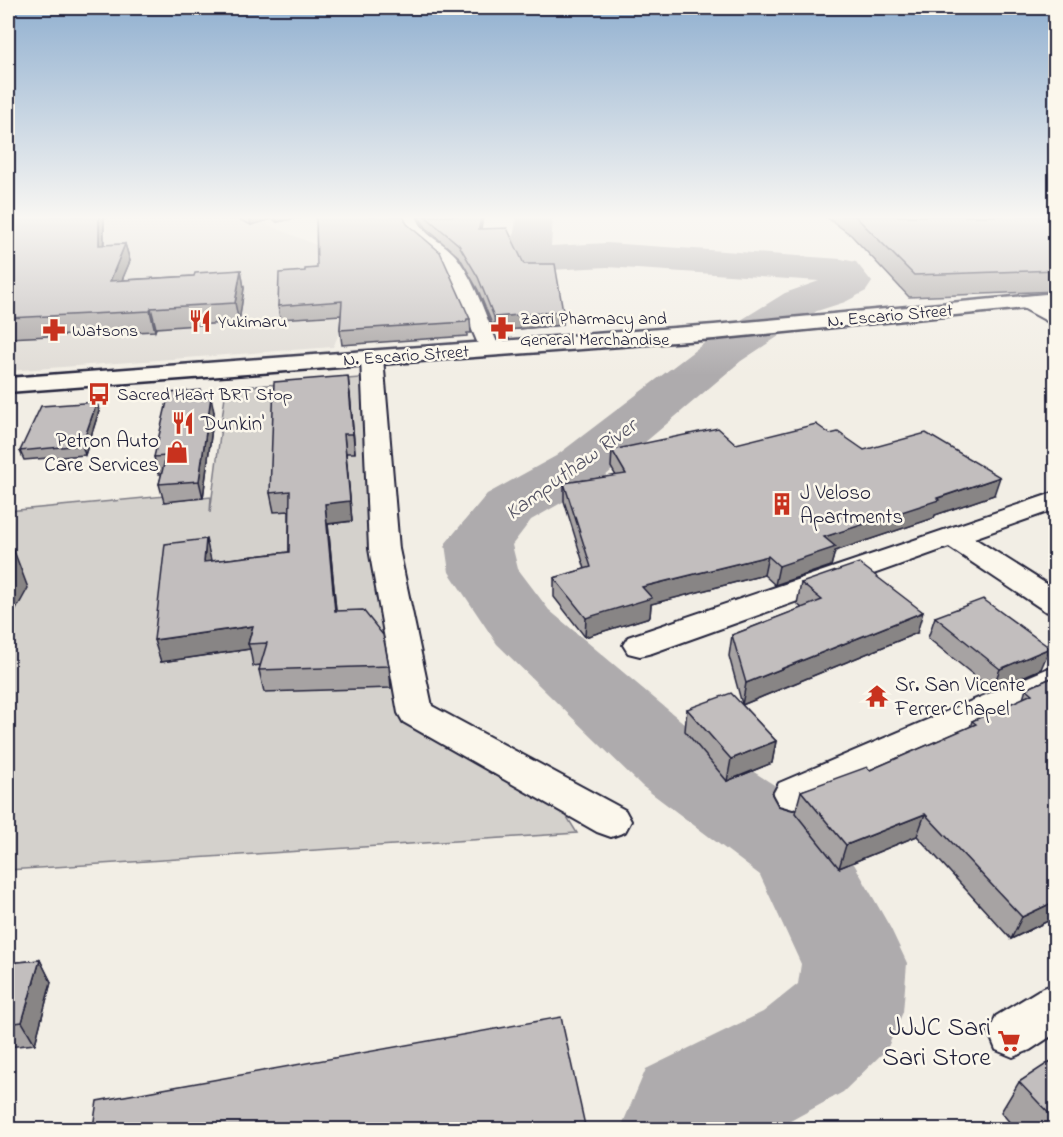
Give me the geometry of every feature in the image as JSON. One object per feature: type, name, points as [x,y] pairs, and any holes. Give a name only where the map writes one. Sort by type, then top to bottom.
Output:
[{"type":"main road","name":"N. Escario Street","points":[[8,385],[714,332],[1056,299]]},
{"type":"street","points":[[454,269],[489,349]]},
{"type":"street","points":[[1026,302],[1056,320]]},
{"type":"street","points":[[372,358],[384,549],[416,713],[611,821]]},
{"type":"street","points":[[640,645],[1056,500]]},
{"type":"street","points":[[951,536],[1056,604]]},
{"type":"street","points":[[793,794],[1056,677]]},
{"type":"street","points":[[1013,1033],[1056,1006]]},
{"type":"shaded area","points":[[8,269],[348,269],[362,283],[333,347],[8,371]]},
{"type":"shaded area","points":[[373,377],[416,713],[553,794],[577,833],[8,870],[8,511],[165,496],[164,502],[211,497],[210,513],[226,388]]},
{"type":"building","points":[[8,269],[115,269],[110,281],[194,276],[195,273],[241,270],[235,303],[151,308],[150,311],[8,318]]},
{"type":"building","points":[[305,269],[448,269],[470,319],[466,322],[340,330],[342,301],[278,306],[279,273],[305,271]]},
{"type":"building","points":[[473,269],[556,269],[563,311],[494,317]]},
{"type":"building","points":[[908,269],[1056,269],[1056,270],[914,275]]},
{"type":"building","points":[[348,376],[353,434],[344,434],[350,501],[325,504],[335,611],[363,610],[383,635],[389,666],[259,670],[267,643],[248,644],[253,626],[154,640],[165,544],[206,539],[204,562],[289,552],[290,491],[270,493],[274,382]]},
{"type":"building","points":[[201,390],[200,397],[211,397],[199,481],[159,484],[166,456],[154,457],[169,393]]},
{"type":"building","points":[[97,402],[82,445],[20,451],[41,406]]},
{"type":"building","points":[[816,424],[830,434],[838,432],[864,450],[926,433],[1000,477],[937,498],[939,500],[824,537],[836,547],[779,566],[768,556],[642,587],[652,598],[586,618],[554,578],[591,567],[564,483],[626,474],[612,450],[718,428],[736,444]]},
{"type":"building","points":[[8,551],[14,551],[8,560]]},
{"type":"building","points":[[859,563],[923,612],[746,683],[732,635],[822,600],[801,583]]},
{"type":"building","points":[[983,599],[1050,648],[1000,669],[935,617]]},
{"type":"building","points":[[1056,676],[1056,901],[1022,917],[925,814],[846,845],[801,791],[867,767],[870,770],[976,724],[972,721],[1032,694],[1026,689]]},
{"type":"building","points":[[731,693],[776,741],[731,759],[687,709]]},
{"type":"building","points":[[40,960],[22,1022],[8,1024],[8,963]]},
{"type":"building","points":[[561,1017],[586,1130],[78,1130],[93,1127],[97,1101]]},
{"type":"building","points":[[1054,1059],[1056,1061],[1056,1121],[1019,1082]]},
{"type":"waterway","name":"Kamputhaw River","points":[[680,1130],[688,1111],[803,1052],[848,1012],[854,963],[795,848],[673,763],[523,627],[484,572],[478,544],[509,507],[577,469],[724,351],[801,302],[830,293],[851,282],[841,271],[822,269]]},
{"type":"place","name":"Yukimaru","points":[[200,321]]},
{"type":"place","name":"Zarri Pharmacy and General Merchandise","points":[[502,328]]},
{"type":"place","name":"Watsons","points":[[54,330]]},
{"type":"place","name":"Sacred Heart BRT Stop","points":[[99,394]]},
{"type":"place","name":"Dunkin'","points":[[183,423]]},
{"type":"place","name":"Petron Auto Care Services","points":[[177,452]]},
{"type":"place","name":"J Veloso Apartments","points":[[782,504]]},
{"type":"place","name":"Sr. San Vicente Ferrer Chapel","points":[[877,696]]},
{"type":"place","name":"JJJC Sari Sari Store","points":[[1009,1041]]}]
